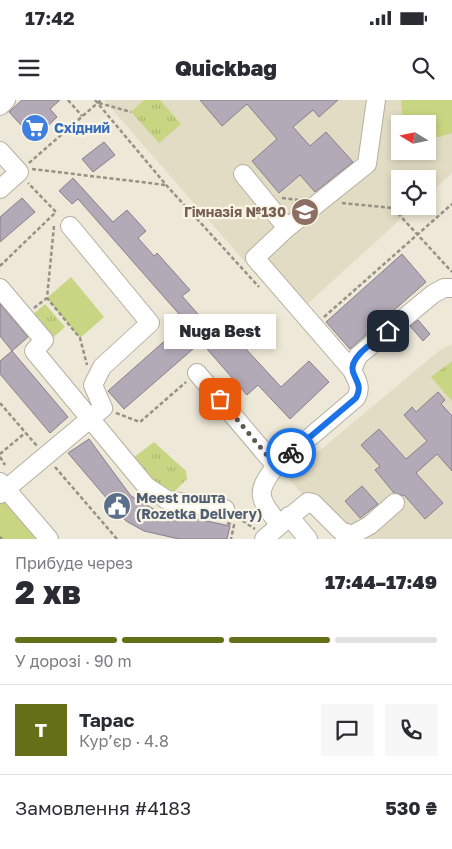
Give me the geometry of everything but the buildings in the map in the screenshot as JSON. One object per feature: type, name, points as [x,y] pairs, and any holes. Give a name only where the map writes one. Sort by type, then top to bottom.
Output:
[{"type":"street","points":[[0,106],[6,100]]},
{"type":"street","points":[[308,539],[284,521],[262,498],[261,487],[276,466],[356,398],[360,390],[359,382],[352,370],[255,258],[287,228],[367,164],[376,100]]},
{"type":"street","points":[[0,151],[19,172],[0,189]]},
{"type":"street","points":[[243,174],[287,228]]},
{"type":"street","points":[[49,539],[3,482],[46,457],[103,408],[93,385],[102,367],[150,323],[70,226]]},
{"type":"street","points":[[0,288],[44,340],[34,351],[90,421],[146,486],[167,500],[225,509]]},
{"type":"street","points":[[352,370],[358,356],[433,294],[444,288],[452,288]]},
{"type":"street","points":[[197,373],[276,466]]},
{"type":"street","points":[[265,538],[308,502],[313,502],[342,531],[352,535],[370,525],[395,504]]},
{"type":"path","points":[[68,100],[82,117]]},
{"type":"path","points":[[101,100],[96,102],[82,117],[24,168],[167,186]]},
{"type":"path","points":[[96,102],[131,112]]},
{"type":"path","points":[[96,102],[167,186],[264,294]]},
{"type":"path","points":[[19,172],[56,212]]},
{"type":"path","points":[[261,196],[393,208],[452,272]]},
{"type":"path","points":[[314,326],[452,204]]},
{"type":"path","points":[[0,266],[56,212]]},
{"type":"path","points":[[56,212],[47,298],[80,338],[93,385]]},
{"type":"path","points":[[103,408],[140,422],[197,373]]},
{"type":"path","points":[[0,404],[117,539]]},
{"type":"path","points":[[3,482],[0,456],[26,433]]},
{"type":"path","points":[[225,509],[265,538]]},
{"type":"shaded area","name":"Гімназія №130","points":[[104,100],[452,100],[452,173],[436,188],[436,170],[391,170],[391,215],[405,215],[293,317]]},
{"type":"shaded area","points":[[452,344],[452,539],[338,539],[288,477],[440,350]]},
{"type":"green space","points":[[144,100],[160,100],[181,124],[159,143],[131,112]]},
{"type":"green space","points":[[401,100],[452,100],[452,133],[436,137],[436,115],[402,115]]},
{"type":"green space","points":[[71,277],[104,317],[80,338],[47,298]]},
{"type":"green space","points":[[45,304],[65,327],[49,341],[29,318]]},
{"type":"green space","points":[[452,361],[452,401],[431,377]]},
{"type":"green space","points":[[154,442],[186,471],[187,479],[174,492],[150,478],[133,458]]},
{"type":"green space","points":[[0,482],[49,539],[0,539]]},
{"type":"way so far","points":[[220,399],[276,466],[291,453]]},
{"type":"place","name":"Східний","points":[[35,128]]},
{"type":"place","name":"Гімназія №130","points":[[305,212]]},
{"type":"place","name":"Nuga Best","points":[[220,399]]},
{"type":"place","name":"Meest пошта (Rozetka Delivery)","points":[[117,506]]},
{"type":"route","points":[[291,453],[356,398],[360,390],[359,382],[352,370],[354,362],[358,356],[388,331]]}]
